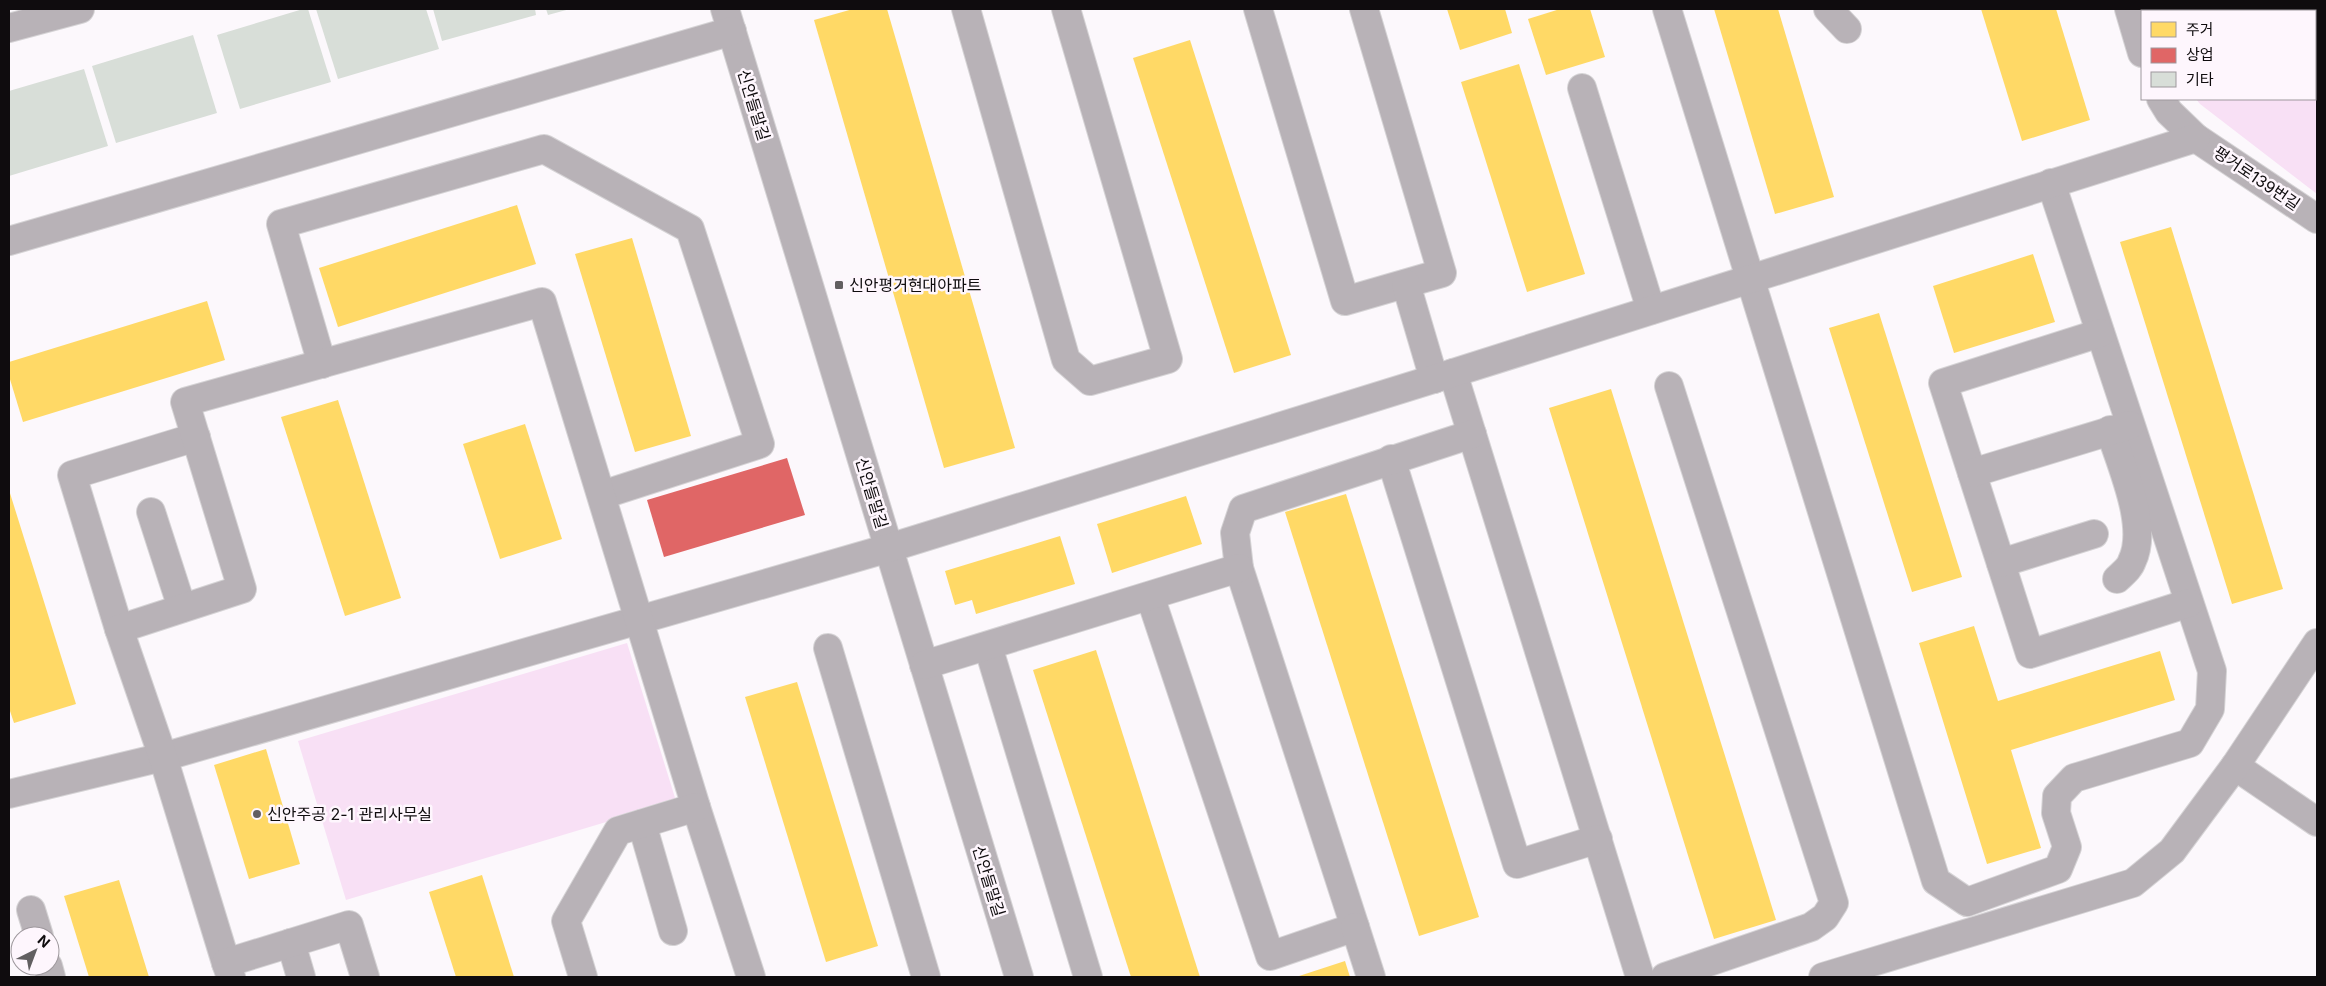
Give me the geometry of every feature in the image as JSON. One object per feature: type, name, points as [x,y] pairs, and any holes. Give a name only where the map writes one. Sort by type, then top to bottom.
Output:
[{"type":"street","points":[[9,28],[80,9]]},
{"type":"street","points":[[966,9],[1066,360],[1090,381],[1168,359],[1066,9]]},
{"type":"street","points":[[1258,9],[1345,301],[1442,273],[1364,9]]},
{"type":"street","points":[[1667,9],[1936,881],[1967,902],[2058,869],[2067,847],[2056,813],[2057,796],[2074,778],[2190,743],[2210,709],[2212,671],[2189,603],[2120,428]]},
{"type":"street","points":[[1828,9],[1847,29]]},
{"type":"street","points":[[2129,9],[2141,49]]},
{"type":"street","points":[[9,241],[729,20]]},
{"type":"street","name":"신안들말길","points":[[729,20],[1019,977]]},
{"type":"street","points":[[1582,88],[1651,310]]},
{"type":"street","name":"평거로139번길","points":[[2162,100],[2169,112],[2196,138],[2317,219]]},
{"type":"street","points":[[9,794],[163,758],[889,548],[1443,376],[2196,138]]},
{"type":"street","points":[[322,364],[281,224],[544,150],[690,229],[760,444],[602,495]]},
{"type":"street","points":[[2051,183],[2100,333],[2120,428],[2138,539],[2132,562],[2117,579]]},
{"type":"street","points":[[1406,284],[1443,376],[1472,434],[1640,977]]},
{"type":"street","points":[[119,628],[242,589],[185,402],[542,302],[641,620],[696,807],[751,977]]},
{"type":"street","points":[[2100,333],[1943,383],[2030,654],[2189,603]]},
{"type":"street","points":[[1665,977],[1811,927],[1825,917],[1834,903],[1669,386]]},
{"type":"street","points":[[1972,473],[2120,428]]},
{"type":"street","points":[[1371,977],[1239,568],[1235,533],[1243,508],[1472,434]]},
{"type":"street","points":[[196,438],[72,475],[119,628],[163,758],[228,970],[291,943],[349,925],[365,977]]},
{"type":"street","points":[[1392,459],[1516,864],[1598,839]]},
{"type":"street","points":[[151,512],[182,608]]},
{"type":"street","points":[[2001,563],[2094,534]]},
{"type":"street","points":[[924,666],[1239,568]]},
{"type":"street","points":[[1150,596],[1270,956],[1355,927]]},
{"type":"street","points":[[1823,977],[2133,883],[2172,851],[2235,766],[2317,643]]},
{"type":"street","points":[[988,646],[1088,977]]},
{"type":"street","points":[[828,648],[920,976]]},
{"type":"street","points":[[2235,766],[2317,822]]},
{"type":"street","points":[[583,977],[566,921],[618,831],[696,807]]},
{"type":"street","points":[[642,824],[673,931]]},
{"type":"street","points":[[31,910],[36,926]]},
{"type":"street","points":[[291,943],[301,977]]},
{"type":"shaded area","points":[[2151,9],[2308,10],[2152,10]]},
{"type":"shaded area","points":[[2316,36],[2317,194],[2197,100],[2316,100]]},
{"type":"shaded area","points":[[627,643],[676,801],[346,900],[298,741]]},
{"type":"building: 주거","points":[[853,9],[887,9],[1015,448],[944,468],[814,20]]},
{"type":"building: 주거","points":[[1447,9],[1505,9],[1512,33],[1460,50]]},
{"type":"building: 주거","points":[[1560,9],[1590,9],[1605,57],[1546,75],[1528,19]]},
{"type":"building: 주거","points":[[1714,9],[1778,9],[1834,197],[1775,214]]},
{"type":"building: 주거","points":[[1981,9],[2056,9],[2090,120],[2022,141]]},
{"type":"building: 주거","points":[[1190,40],[1291,355],[1234,373],[1133,58]]},
{"type":"building: 주거","points":[[1519,64],[1585,274],[1527,292],[1461,82]]},
{"type":"building: 주거","points":[[517,205],[536,264],[338,327],[319,268]]},
{"type":"building: 주거","points":[[2171,227],[2283,589],[2232,604],[2120,242]]},
{"type":"building: 주거","points":[[632,238],[691,436],[635,452],[575,254]]},
{"type":"building: 주거","points":[[2033,254],[2055,322],[1954,353],[1933,286]]},
{"type":"building: 주거","points":[[207,301],[225,360],[23,422],[9,376],[9,362]]},
{"type":"building: 주거","points":[[1879,313],[1962,577],[1912,592],[1829,328]]},
{"type":"building: 주거","points":[[1611,389],[1776,920],[1714,939],[1549,408]]},
{"type":"building: 주거","points":[[338,400],[401,598],[345,616],[281,417]]},
{"type":"building: 주거","points":[[525,424],[562,539],[500,559],[463,444]]},
{"type":"building: 주거","points":[[9,490],[76,704],[14,723],[9,708]]},
{"type":"building: 주거","points":[[1346,494],[1479,917],[1419,936],[1285,512]]},
{"type":"building: 주거","points":[[1186,496],[1202,544],[1112,573],[1097,524]]},
{"type":"building: 주거","points":[[1060,536],[1075,584],[976,614],[972,600],[955,605],[945,571]]},
{"type":"building: 주거","points":[[1974,626],[1998,701],[2160,651],[2175,700],[2011,750],[2041,848],[1987,864],[1919,643]]},
{"type":"building: 주거","points":[[1096,650],[1200,977],[1131,977],[1033,670]]},
{"type":"building: 주거","points":[[797,682],[878,946],[826,962],[745,697]]},
{"type":"building: 주거","name":"신안주공 2-1 관리사무실","points":[[266,749],[300,864],[249,879],[214,765]]},
{"type":"building: 주거","points":[[482,875],[514,977],[456,977],[429,892]]},
{"type":"building: 주거","points":[[119,880],[149,977],[89,977],[64,896]]},
{"type":"building: 주거","points":[[1345,961],[1350,977],[1296,977]]},
{"type":"building: 상업","points":[[787,458],[805,515],[664,557],[647,500]]},
{"type":"building: 기타","points":[[308,9],[331,82],[240,109],[217,35]]},
{"type":"building: 기타","points":[[316,9],[426,9],[439,49],[338,79]]},
{"type":"building: 기타","points":[[433,9],[535,9],[536,15],[442,41]]},
{"type":"building: 기타","points":[[546,9],[570,9],[548,15]]},
{"type":"building: 기타","points":[[193,35],[217,113],[116,143],[92,66]]},
{"type":"building: 기타","points":[[84,69],[108,146],[9,176],[9,91]]},
{"type":"place","name":"신안평거현대아파트","points":[[839,285]]},
{"type":"place","name":"신안주공 2-1 관리사무실","points":[[257,814]]}]
